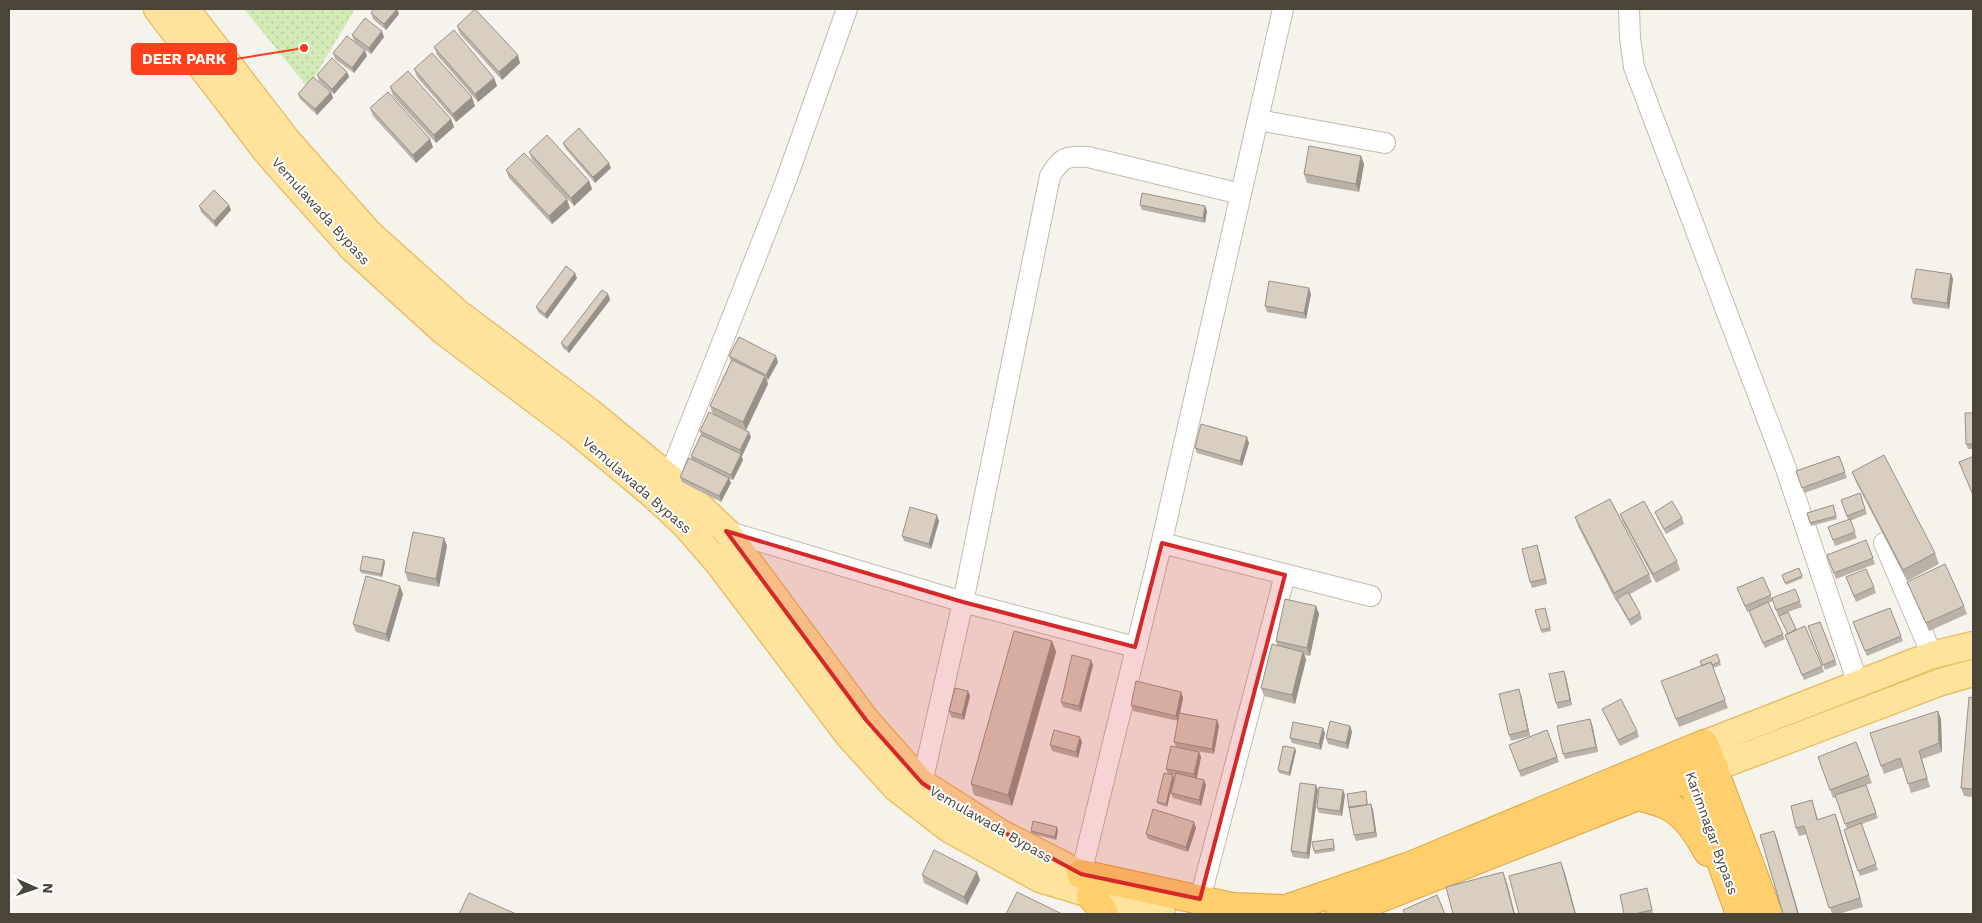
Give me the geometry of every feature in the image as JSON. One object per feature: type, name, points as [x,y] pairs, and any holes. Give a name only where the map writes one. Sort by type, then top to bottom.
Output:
[{"type":"highway","points":[[1092,894],[1162,892],[1232,906],[1279,912],[1698,760]]},
{"type":"highway","points":[[1340,914],[1638,796],[1698,760]]},
{"type":"highway","name":"Karimnagar Bypass","points":[[1698,760],[1737,904]]},
{"type":"highway","name":"Karimnagar Bypass","points":[[1698,760],[1768,914]]},
{"type":"highway","points":[[1638,796],[1668,806],[1681,814],[1699,836],[1737,904]]},
{"type":"main road","name":"Vemulawada Bypass","points":[[157,9],[269,155],[353,249],[443,331],[576,431],[686,525],[719,564],[848,735],[896,788],[948,829],[1040,880],[1114,901],[1143,914]]},
{"type":"main road","name":"Vemulawada Bypass","points":[[186,9],[287,140],[369,233],[458,312],[590,412],[669,477],[726,531],[866,720],[922,784],[1001,832],[1092,894],[1135,895],[1155,907],[1162,914]]},
{"type":"main road","points":[[1698,760],[1858,684],[1932,655],[1973,645]]},
{"type":"main road","points":[[1698,760],[1973,673]]},
{"type":"street","points":[[669,477],[784,186],[847,9]]},
{"type":"street","points":[[1092,894],[1135,647],[1162,542],[1283,9]]},
{"type":"street","points":[[1629,9],[1634,67],[1784,466],[1858,684]]},
{"type":"street","points":[[1258,120],[1385,143]]},
{"type":"street","points":[[922,784],[963,602],[1050,176],[1059,162],[1069,156],[1088,157],[1241,194]]},
{"type":"street","points":[[726,531],[963,602],[1135,647]]},
{"type":"street","points":[[1162,542],[1371,596]]},
{"type":"street","points":[[1884,543],[1932,655]]},
{"type":"street","points":[[1200,899],[1286,575]]},
{"type":"highlighted area","points":[[726,531],[963,602],[1135,647],[1162,543],[1285,575],[1200,899],[1081,874],[961,809],[922,783],[866,720]]},
{"type":"green space","points":[[244,9],[355,9],[308,88]]},
{"type":"building","points":[[374,9],[397,9],[384,24],[371,13]]},
{"type":"building","points":[[475,9],[518,55],[499,72],[457,26]]},
{"type":"building","points":[[365,18],[382,31],[369,48],[352,35]]},
{"type":"building","points":[[454,30],[494,78],[475,94],[434,47]]},
{"type":"building","points":[[347,36],[365,50],[352,68],[333,53]]},
{"type":"building","points":[[432,53],[472,97],[453,114],[414,69]]},
{"type":"building","points":[[332,58],[347,72],[332,89],[317,75]]},
{"type":"building","points":[[408,71],[451,119],[434,135],[390,87]]},
{"type":"building","points":[[313,77],[331,92],[315,109],[298,94]]},
{"type":"building","points":[[388,92],[430,139],[413,155],[370,108]]},
{"type":"building","points":[[579,128],[609,163],[593,177],[563,143]]},
{"type":"building","points":[[547,135],[589,181],[571,198],[529,152]]},
{"type":"building","points":[[1309,146],[1361,156],[1356,184],[1304,174]]},
{"type":"building","points":[[524,153],[567,199],[549,216],[506,170]]},
{"type":"building","points":[[214,190],[229,205],[214,221],[199,206]]},
{"type":"building","points":[[1142,193],[1205,206],[1203,218],[1140,205]]},
{"type":"building","points":[[566,266],[575,273],[545,314],[536,307]]},
{"type":"building","points":[[1916,269],[1951,274],[1947,303],[1911,298]]},
{"type":"building","points":[[1269,281],[1309,288],[1304,313],[1265,306]]},
{"type":"building","points":[[602,290],[608,294],[567,348],[561,343]]},
{"type":"building","points":[[739,337],[776,356],[766,375],[729,356]]},
{"type":"building","points":[[732,360],[765,376],[743,422],[710,406]]},
{"type":"building","points":[[709,412],[749,432],[740,450],[700,431]]},
{"type":"building","points":[[1965,413],[1973,413],[1973,444],[1966,444]]},
{"type":"building","points":[[1201,424],[1247,437],[1240,461],[1195,448]]},
{"type":"building","points":[[701,435],[741,454],[731,475],[691,456]]},
{"type":"building","points":[[1884,455],[1935,553],[1903,570],[1852,472]]},
{"type":"building","points":[[1839,456],[1845,472],[1802,488],[1796,471]]},
{"type":"building","points":[[1972,457],[1973,460],[1973,495],[1959,462]]},
{"type":"building","points":[[689,458],[729,478],[719,496],[680,477]]},
{"type":"building","points":[[1860,493],[1865,509],[1847,516],[1841,500]]},
{"type":"building","points":[[1610,499],[1649,574],[1614,593],[1575,517]]},
{"type":"building","points":[[1644,501],[1677,561],[1653,574],[1620,514]]},
{"type":"building","points":[[1672,501],[1682,518],[1664,529],[1655,512]]},
{"type":"building","points":[[1833,505],[1836,516],[1810,523],[1807,513]]},
{"type":"building","points":[[910,507],[937,515],[929,544],[902,536]]},
{"type":"building","points":[[1850,519],[1855,532],[1833,540],[1828,527]]},
{"type":"building","points":[[413,532],[444,538],[436,579],[405,572]]},
{"type":"building","points":[[1866,540],[1873,558],[1834,573],[1827,555]]},
{"type":"building","points":[[1537,545],[1545,579],[1530,582],[1522,549]]},
{"type":"building","points":[[363,556],[384,560],[381,574],[360,570]]},
{"type":"building","points":[[1945,564],[1964,606],[1926,623],[1907,582]]},
{"type":"building","points":[[1799,568],[1802,576],[1785,583],[1782,575]]},
{"type":"building","points":[[1866,569],[1874,587],[1854,596],[1846,577]]},
{"type":"building","points":[[366,576],[400,586],[386,634],[353,624]]},
{"type":"building","points":[[1763,577],[1771,595],[1745,606],[1737,588]]},
{"type":"building","points":[[1795,589],[1800,601],[1776,610],[1772,598]]},
{"type":"building","points":[[1628,592],[1640,613],[1629,620],[1617,599]]},
{"type":"building","points":[[1285,599],[1316,606],[1307,648],[1276,641]]},
{"type":"building","points":[[1768,602],[1783,634],[1763,643],[1749,611]]},
{"type":"building","points":[[1545,608],[1550,628],[1541,630],[1535,610]]},
{"type":"building","points":[[1890,608],[1901,636],[1865,651],[1853,622]]},
{"type":"building","points":[[1788,612],[1796,629],[1788,634],[1779,616]]},
{"type":"building","points":[[1820,622],[1835,660],[1823,665],[1808,626]]},
{"type":"building","points":[[1805,626],[1822,666],[1802,675],[1785,635]]},
{"type":"building","points":[[1014,631],[1052,641],[1008,795],[971,784]]},
{"type":"building","points":[[1272,644],[1303,652],[1292,695],[1261,688]]},
{"type":"building","points":[[1717,654],[1720,662],[1712,665],[1711,662],[1702,666],[1700,661]]},
{"type":"building","points":[[1072,655],[1091,660],[1079,706],[1061,702]]},
{"type":"building","points":[[1711,662],[1725,700],[1676,719],[1661,681]]},
{"type":"building","points":[[1564,671],[1570,700],[1556,703],[1549,674]]},
{"type":"building","points":[[1136,681],[1181,692],[1176,716],[1131,705]]},
{"type":"building","points":[[955,688],[968,691],[962,715],[949,711]]},
{"type":"building","points":[[1519,689],[1528,730],[1509,735],[1499,694]]},
{"type":"building","points":[[1969,697],[1973,698],[1973,789],[1961,788]]},
{"type":"building","points":[[1621,699],[1637,731],[1618,740],[1602,709]]},
{"type":"building","points":[[1938,711],[1939,743],[1919,751],[1927,778],[1908,784],[1900,758],[1881,766],[1870,733]]},
{"type":"building","points":[[1179,713],[1217,720],[1212,749],[1174,742]]},
{"type":"building","points":[[1590,719],[1596,747],[1563,754],[1557,726]]},
{"type":"building","points":[[1330,721],[1350,726],[1346,743],[1326,738]]},
{"type":"building","points":[[1293,722],[1323,728],[1319,744],[1290,738]]},
{"type":"building","points":[[1054,730],[1080,737],[1076,752],[1050,745]]},
{"type":"building","points":[[1547,730],[1557,757],[1519,771],[1509,745]]},
{"type":"building","points":[[1856,742],[1869,775],[1830,790],[1818,757]]},
{"type":"building","points":[[1171,746],[1199,752],[1194,774],[1166,769]]},
{"type":"building","points":[[1283,746],[1295,748],[1289,773],[1278,770]]},
{"type":"building","points":[[1164,773],[1173,775],[1166,804],[1157,802]]},
{"type":"building","points":[[1176,773],[1204,780],[1199,800],[1171,793]]},
{"type":"building","points":[[1300,783],[1316,785],[1307,853],[1291,851]]},
{"type":"building","points":[[1866,785],[1876,813],[1845,824],[1835,795]]},
{"type":"building","points":[[1319,787],[1343,790],[1340,811],[1317,808]]},
{"type":"building","points":[[1366,791],[1367,805],[1349,808],[1347,794]]},
{"type":"building","points":[[1812,800],[1817,820],[1835,814],[1860,898],[1829,908],[1804,826],[1796,828],[1791,806]]},
{"type":"building","points":[[1371,804],[1375,832],[1354,835],[1349,807]]},
{"type":"building","points":[[1153,809],[1194,822],[1186,847],[1146,834]]},
{"type":"building","points":[[1033,821],[1057,827],[1055,837],[1031,831]]},
{"type":"building","points":[[1861,823],[1876,864],[1858,871],[1844,830]]},
{"type":"building","points":[[1774,831],[1798,914],[1783,914],[1760,835]]},
{"type":"building","points":[[1333,839],[1334,848],[1314,851],[1312,842]]},
{"type":"building","points":[[934,850],[977,872],[964,897],[922,875]]},
{"type":"building","points":[[1561,862],[1575,914],[1519,914],[1509,876]]},
{"type":"building","points":[[1503,872],[1514,914],[1453,914],[1446,887]]},
{"type":"building","points":[[1647,888],[1652,910],[1624,914],[1620,895]]},
{"type":"building","points":[[1017,892],[1062,914],[1006,914]]},
{"type":"building","points":[[469,893],[516,914],[459,914]]},
{"type":"building","points":[[1437,895],[1445,914],[1405,914],[1403,910]]},
{"type":"place","name":"DEER PARK","points":[[304,48]]}]
